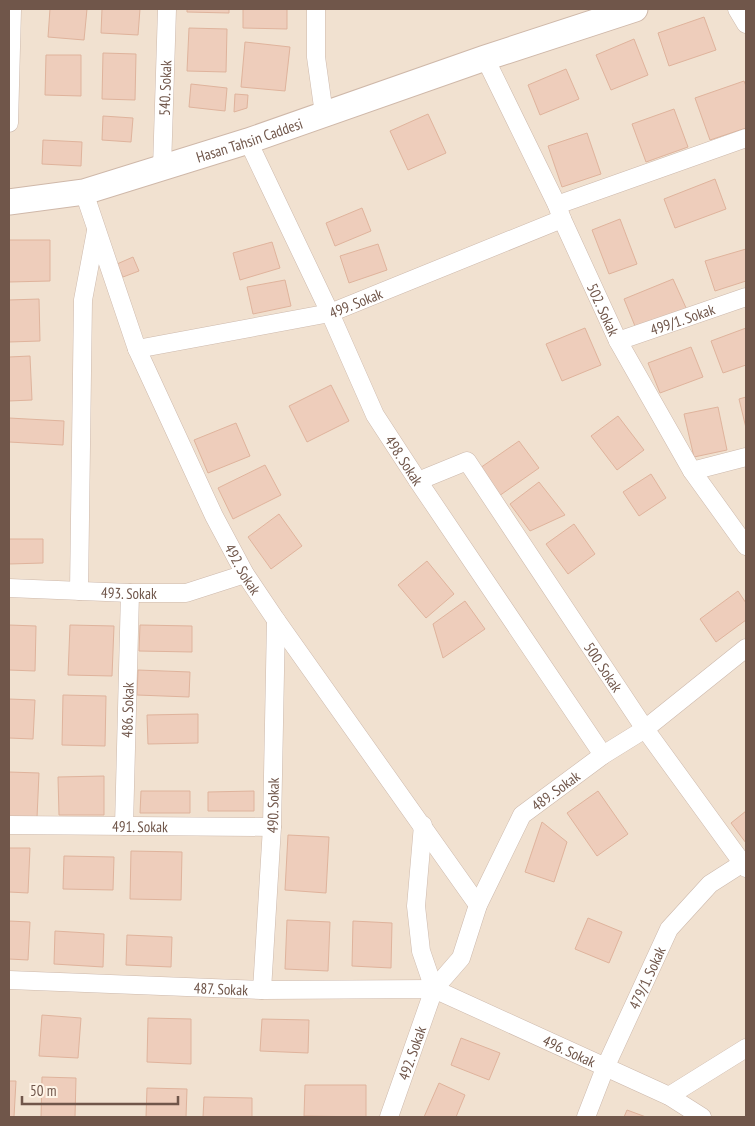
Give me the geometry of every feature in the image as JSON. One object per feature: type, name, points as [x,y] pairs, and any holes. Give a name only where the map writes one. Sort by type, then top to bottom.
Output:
[{"type":"street","points":[[9,123],[12,9]]},
{"type":"street","name":"540. Sokak","points":[[162,168],[167,9]]},
{"type":"street","points":[[316,9],[316,57],[324,114]]},
{"type":"street","name":"Hasan Tahsin Caddesi","points":[[9,202],[84,192],[248,142],[485,58],[592,15],[635,9]]},
{"type":"street","points":[[737,9],[746,24]]},
{"type":"street","name":"502. Sokak","points":[[485,58],[618,341],[692,470],[746,546]]},
{"type":"street","name":"499. Sokak","points":[[137,349],[330,313],[559,212],[746,138]]},
{"type":"street","name":"498. Sokak","points":[[248,142],[330,313],[375,415],[603,755]]},
{"type":"street","name":"492. Sokak","points":[[84,192],[137,349],[214,516],[245,574],[478,905]]},
{"type":"street","points":[[79,590],[83,300],[96,231]]},
{"type":"street","name":"499/1. Sokak","points":[[618,341],[746,297]]},
{"type":"street","points":[[692,470],[746,457]]},
{"type":"street","name":"500. Sokak","points":[[418,481],[467,462],[645,729],[745,864]]},
{"type":"street","name":"493. Sokak","points":[[9,588],[130,593],[186,593],[245,574]]},
{"type":"street","name":"486. Sokak","points":[[124,826],[130,593]]},
{"type":"street","name":"490. Sokak","points":[[262,990],[272,827],[276,620]]},
{"type":"street","name":"489. Sokak","points":[[434,990],[461,958],[478,905],[522,814],[603,755],[645,729],[746,648]]},
{"type":"street","name":"491. Sokak","points":[[9,825],[272,827]]},
{"type":"street","points":[[423,825],[416,906],[421,950],[434,990]]},
{"type":"street","name":"479/1. Sokak","points":[[586,1117],[605,1068],[669,929],[710,884],[745,864]]},
{"type":"street","name":"487. Sokak","points":[[9,980],[262,990],[434,990]]},
{"type":"street","name":"492. Sokak","points":[[389,1117],[434,990]]},
{"type":"street","name":"496. Sokak","points":[[434,990],[669,1096],[702,1117]]},
{"type":"street","points":[[669,1096],[746,1048]]},
{"type":"shaded area","points":[[9,9],[746,9],[746,1117],[9,1117]]},
{"type":"building","points":[[50,9],[87,9],[84,40],[48,37]]},
{"type":"building","points":[[102,9],[140,9],[138,35],[101,33]]},
{"type":"building","points":[[187,9],[229,9],[229,13],[187,12]]},
{"type":"building","points":[[243,9],[287,9],[287,29],[243,28]]},
{"type":"building","points":[[704,17],[716,50],[669,66],[658,33]]},
{"type":"building","points":[[189,28],[227,29],[226,72],[187,71]]},
{"type":"building","points":[[634,39],[648,75],[611,90],[596,55]]},
{"type":"building","points":[[245,42],[290,47],[285,91],[241,87]]},
{"type":"building","points":[[103,53],[136,54],[135,100],[102,99]]},
{"type":"building","points":[[46,55],[81,55],[81,96],[45,95]]},
{"type":"building","points":[[566,69],[579,99],[540,115],[528,85]]},
{"type":"building","points":[[744,81],[746,86],[746,128],[710,140],[695,98]]},
{"type":"building","points":[[191,84],[227,88],[225,111],[189,107]]},
{"type":"building","points":[[235,94],[248,95],[247,108],[234,112]]},
{"type":"building","points":[[674,109],[688,147],[646,162],[632,124]]},
{"type":"building","points":[[428,114],[446,153],[408,170],[390,131]]},
{"type":"building","points":[[103,116],[133,118],[131,142],[102,140]]},
{"type":"building","points":[[587,133],[601,174],[562,187],[548,146]]},
{"type":"building","points":[[43,140],[82,142],[81,166],[42,164]]},
{"type":"building","points":[[715,179],[726,209],[675,228],[664,199]]},
{"type":"building","points":[[362,208],[371,231],[335,246],[326,223]]},
{"type":"building","points":[[620,219],[637,264],[609,274],[592,230]]},
{"type":"building","points":[[9,240],[50,240],[50,281],[9,282]]},
{"type":"building","points":[[272,242],[280,268],[240,280],[233,253]]},
{"type":"building","points":[[378,244],[387,270],[349,283],[340,256]]},
{"type":"building","points":[[746,249],[746,281],[715,291],[705,261]]},
{"type":"building","points":[[133,257],[139,271],[123,277],[117,264]]},
{"type":"building","points":[[673,279],[687,310],[637,331],[624,299]]},
{"type":"building","points":[[285,280],[291,306],[253,314],[247,287]]},
{"type":"building","points":[[39,299],[40,341],[9,342],[9,300]]},
{"type":"building","points":[[585,328],[601,365],[562,381],[546,344]]},
{"type":"building","points":[[746,328],[746,365],[723,373],[711,341]]},
{"type":"building","points":[[691,347],[703,377],[660,393],[648,363]]},
{"type":"building","points":[[30,356],[32,400],[9,401],[9,357]]},
{"type":"building","points":[[331,385],[349,421],[307,442],[289,406]]},
{"type":"building","points":[[746,397],[746,428],[739,399]]},
{"type":"building","points":[[718,407],[727,450],[694,457],[684,414]]},
{"type":"building","points":[[618,416],[644,450],[617,470],[591,436]]},
{"type":"building","points":[[9,418],[64,421],[63,445],[9,442]]},
{"type":"building","points":[[236,423],[250,456],[208,473],[194,440]]},
{"type":"building","points":[[519,441],[539,468],[499,496],[480,468]]},
{"type":"building","points":[[265,465],[281,495],[233,519],[218,488]]},
{"type":"building","points":[[651,474],[666,498],[639,516],[623,492]]},
{"type":"building","points":[[539,482],[565,515],[530,531],[510,504]]},
{"type":"building","points":[[279,514],[302,546],[271,569],[248,537]]},
{"type":"building","points":[[574,524],[595,554],[568,574],[546,544]]},
{"type":"building","points":[[9,539],[43,539],[43,563],[9,564]]},
{"type":"building","points":[[427,561],[454,594],[426,618],[398,585]]},
{"type":"building","points":[[738,591],[746,603],[746,620],[716,642],[700,619]]},
{"type":"building","points":[[465,601],[485,629],[443,658],[433,624]]},
{"type":"building","points":[[9,625],[36,626],[35,671],[9,670]]},
{"type":"building","points":[[70,625],[114,626],[112,676],[68,675]]},
{"type":"building","points":[[140,625],[192,626],[192,652],[139,651]]},
{"type":"building","points":[[138,670],[190,672],[189,697],[137,695]]},
{"type":"building","points":[[63,695],[106,696],[105,746],[62,745]]},
{"type":"building","points":[[9,699],[35,700],[33,739],[9,738]]},
{"type":"building","points":[[198,714],[198,743],[148,744],[147,715]]},
{"type":"building","points":[[9,772],[39,773],[37,818],[9,817]]},
{"type":"building","points":[[104,776],[104,815],[59,815],[58,777]]},
{"type":"building","points":[[141,791],[190,791],[190,813],[140,813]]},
{"type":"building","points":[[254,791],[254,811],[208,811],[208,792]]},
{"type":"building","points":[[598,791],[628,834],[597,856],[567,813]]},
{"type":"building","points":[[746,811],[746,843],[731,823]]},
{"type":"building","points":[[542,822],[567,842],[554,882],[525,872]]},
{"type":"building","points":[[288,835],[329,837],[326,893],[285,890]]},
{"type":"building","points":[[9,848],[30,848],[28,893],[9,892]]},
{"type":"building","points":[[131,851],[182,852],[181,900],[130,899]]},
{"type":"building","points":[[64,856],[114,857],[113,890],[63,889]]},
{"type":"building","points":[[588,918],[622,932],[609,963],[575,949]]},
{"type":"building","points":[[287,920],[330,922],[328,971],[285,969]]},
{"type":"building","points":[[9,921],[30,922],[28,960],[9,959]]},
{"type":"building","points":[[353,921],[392,923],[391,968],[352,966]]},
{"type":"building","points":[[55,931],[104,934],[103,967],[54,964]]},
{"type":"building","points":[[127,935],[172,937],[171,967],[126,965]]},
{"type":"building","points":[[42,1015],[81,1018],[78,1058],[39,1056]]},
{"type":"building","points":[[148,1018],[191,1019],[191,1064],[147,1062]]},
{"type":"building","points":[[262,1019],[309,1020],[308,1053],[260,1051]]},
{"type":"building","points":[[461,1038],[500,1053],[489,1080],[451,1065]]},
{"type":"building","points":[[42,1077],[76,1078],[75,1117],[41,1117]]},
{"type":"building","points":[[9,1081],[16,1081],[14,1117],[9,1117]]},
{"type":"building","points":[[439,1083],[465,1095],[456,1117],[424,1117]]},
{"type":"building","points":[[305,1085],[366,1085],[366,1117],[304,1116]]},
{"type":"building","points":[[147,1088],[187,1089],[186,1117],[146,1117]]},
{"type":"building","points":[[204,1097],[252,1098],[252,1117],[203,1117]]},
{"type":"building","points":[[627,1110],[646,1117],[624,1117]]}]
